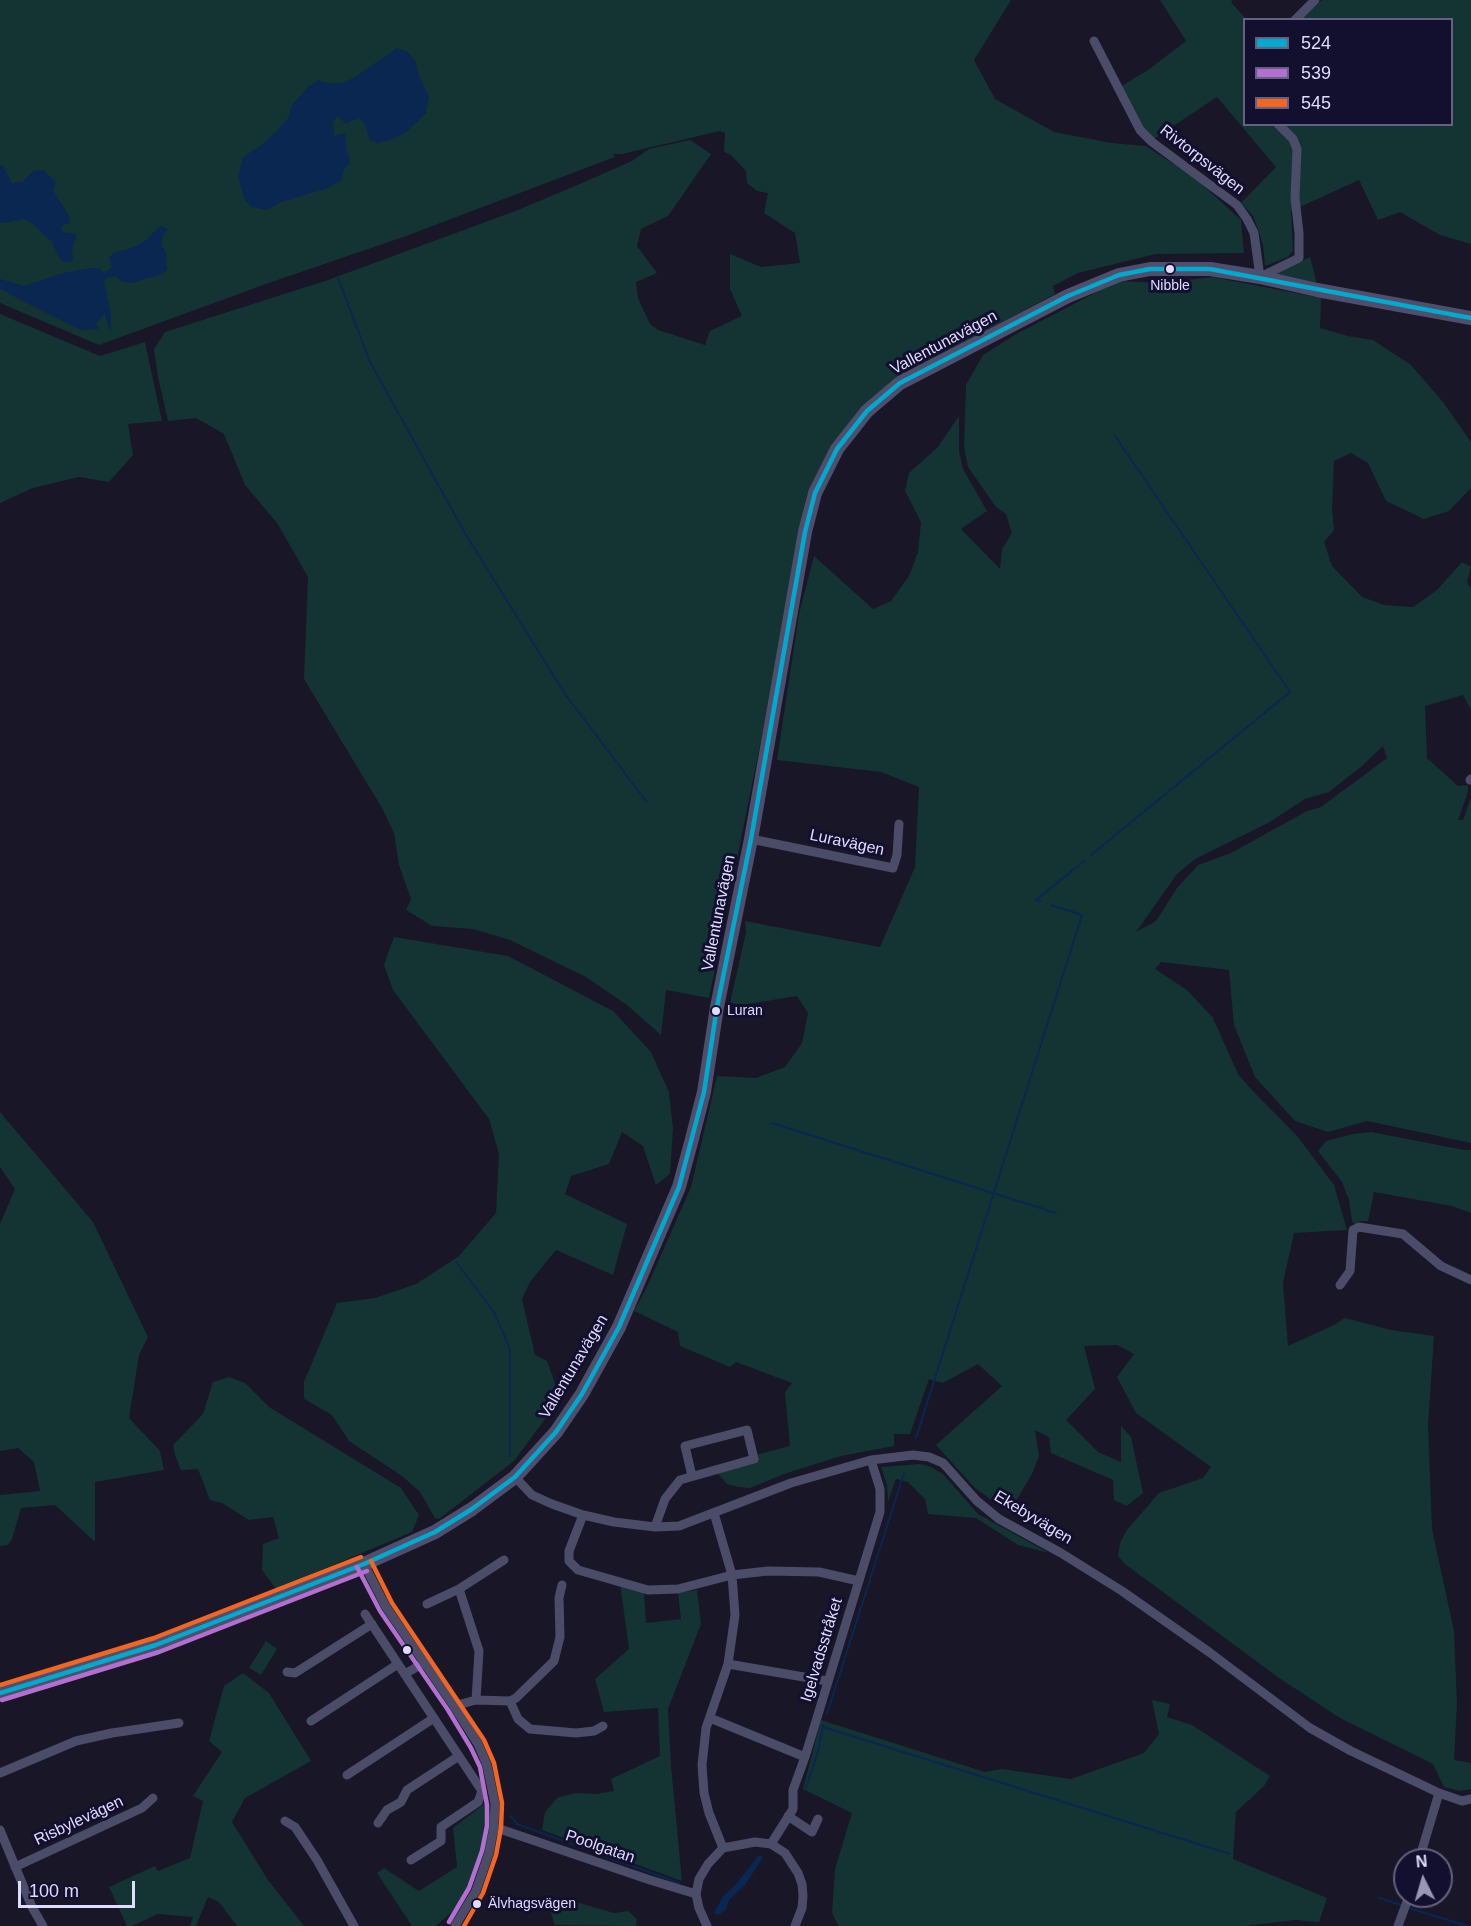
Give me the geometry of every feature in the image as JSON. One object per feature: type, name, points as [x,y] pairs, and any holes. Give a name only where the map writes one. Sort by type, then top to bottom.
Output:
[{"type":"main road","name":"Vallentunavägen","points":[[0,1693],[156,1645],[364,1564],[435,1532],[472,1509],[515,1477],[556,1432],[619,1327],[678,1187],[704,1092],[717,1007],[750,839],[799,563],[815,493],[837,450],[867,411],[900,383],[1068,296],[1119,275],[1150,269],[1185,268],[1260,277],[1317,290],[1471,318]]},
{"type":"street","points":[[1297,18],[1316,0]]},
{"type":"street","name":"Rivtorpsvägen","points":[[1094,41],[1140,130],[1152,142],[1237,205],[1247,219],[1254,233],[1260,277]]},
{"type":"street","points":[[1260,277],[1299,258],[1295,198],[1297,149],[1293,139],[1280,126]]},
{"type":"street","name":"Luravägen","points":[[750,839],[894,868],[899,824]]},
{"type":"street","points":[[1341,1285],[1350,1271],[1353,1230],[1359,1227],[1403,1234],[1441,1266],[1471,1280]]},
{"type":"street","points":[[655,1527],[665,1499],[680,1479],[692,1476],[754,1459],[747,1430],[685,1446],[692,1476]]},
{"type":"street","name":"Ekebyvägen","points":[[515,1477],[532,1495],[583,1515],[614,1522],[655,1527],[679,1526],[790,1483],[871,1460],[913,1455],[929,1457],[943,1463],[977,1502],[999,1518],[1061,1553],[1122,1592],[1209,1652],[1310,1728],[1351,1751],[1439,1793],[1462,1801],[1471,1799]]},
{"type":"street","name":"Igelvadsstråket","points":[[771,1844],[791,1812],[793,1790],[881,1505],[880,1489],[871,1460]]},
{"type":"street","points":[[714,1513],[732,1575],[735,1615],[728,1664],[706,1728],[702,1765],[704,1793],[709,1813],[723,1848]]},
{"type":"street","points":[[583,1515],[569,1551],[569,1561],[578,1570],[648,1590],[678,1589],[732,1575],[768,1571],[819,1572],[859,1581]]},
{"type":"street","points":[[427,1604],[459,1589],[504,1560]]},
{"type":"street","points":[[364,1564],[386,1607],[454,1706],[487,1765],[493,1792],[494,1827],[489,1853],[476,1891],[455,1926]]},
{"type":"street","points":[[454,1706],[476,1700],[510,1701],[516,1698],[554,1661],[560,1636],[559,1598],[562,1585]]},
{"type":"street","points":[[459,1589],[479,1651],[476,1700]]},
{"type":"street","points":[[365,1614],[482,1791],[478,1802],[441,1827],[441,1840],[411,1860]]},
{"type":"street","points":[[286,1672],[295,1673],[372,1624]]},
{"type":"street","points":[[405,1674],[425,1662]]},
{"type":"street","points":[[311,1721],[398,1664]]},
{"type":"street","points":[[728,1664],[827,1681]]},
{"type":"street","points":[[510,1701],[518,1719],[530,1729],[576,1732],[594,1731],[603,1726]]},
{"type":"street","points":[[347,1775],[434,1718]]},
{"type":"street","points":[[710,1718],[805,1757]]},
{"type":"street","points":[[0,1773],[76,1742],[112,1733],[179,1723]]},
{"type":"street","points":[[378,1823],[387,1810],[401,1803],[407,1790],[459,1756]]},
{"type":"street","points":[[1423,1848],[1439,1793]]},
{"type":"street","name":"Risbylevägen","points":[[15,1868],[142,1808],[153,1798]]},
{"type":"street","points":[[791,1812],[812,1832],[818,1819]]},
{"type":"street","points":[[285,1821],[295,1827],[317,1860],[354,1926]]},
{"type":"street","name":"Poolgatan","points":[[494,1827],[696,1894]]},
{"type":"street","points":[[0,1830],[15,1868],[43,1926]]},
{"type":"street","points":[[707,1926],[696,1894],[699,1879],[708,1864],[723,1848],[755,1842],[771,1844],[785,1853],[798,1873],[803,1896],[800,1924]]},
{"type":"street","points":[[1398,1926],[1405,1908]]},
{"type":"green space","points":[[0,0],[1011,0],[974,60],[995,99],[1054,132],[1112,143],[1146,146],[1195,178],[1241,220],[1244,253],[1156,254],[1078,273],[1053,286],[1055,294],[938,356],[868,405],[832,444],[807,494],[709,998],[666,990],[661,1035],[627,1005],[586,977],[510,940],[473,929],[432,926],[406,910],[411,899],[399,865],[394,833],[382,808],[304,679],[308,577],[277,523],[245,485],[224,434],[196,418],[168,421],[154,349],[165,332],[328,280],[518,210],[632,161],[649,149],[690,140],[711,154],[668,216],[641,229],[637,246],[657,273],[636,282],[638,298],[650,324],[658,330],[705,345],[710,331],[742,316],[730,289],[730,254],[761,267],[800,263],[795,233],[764,213],[768,193],[757,191],[747,183],[746,171],[731,155],[724,152],[725,133],[720,131],[622,154],[613,154],[615,157],[406,236],[99,345],[0,303]]},
{"type":"green space","points":[[1160,0],[1233,0],[1231,2],[1245,18],[1243,18],[1243,126],[1453,126],[1453,18],[1303,18],[1322,0],[1471,0],[1471,244],[1440,235],[1400,212],[1378,220],[1359,180],[1291,211],[1293,251],[1288,257],[1265,266],[1263,245],[1258,229],[1253,216],[1241,203],[1276,167],[1217,97],[1154,139],[1142,128],[1120,87],[1148,70],[1186,41]]},
{"type":"green space","points":[[1310,257],[1317,284],[1273,274]]},
{"type":"green space","points":[[1213,277],[1321,298],[1320,328],[1373,340],[1411,365],[1443,402],[1471,442],[1471,488],[1449,511],[1424,519],[1386,501],[1368,463],[1351,453],[1334,461],[1332,509],[1334,530],[1324,542],[1332,566],[1362,597],[1384,605],[1413,607],[1437,590],[1462,562],[1471,567],[1467,582],[1471,589],[1471,710],[1463,695],[1425,706],[1427,758],[1458,786],[1468,785],[1468,792],[1458,820],[1463,820],[1471,797],[1471,1143],[1367,1121],[1328,1132],[1295,1121],[1255,1077],[1234,1025],[1229,970],[1161,962],[1155,969],[1187,990],[1213,1018],[1238,1074],[1298,1137],[1334,1185],[1347,1230],[1294,1233],[1283,1283],[1288,1346],[1345,1318],[1391,1330],[1434,1336],[1428,1425],[1432,1529],[1454,1631],[1457,1704],[1454,1760],[1471,1763],[1471,1789],[1460,1791],[1444,1787],[1433,1764],[1340,1718],[1279,1678],[1125,1564],[1118,1556],[1120,1543],[1126,1531],[1159,1493],[1203,1478],[1211,1467],[1136,1413],[1117,1377],[1134,1354],[1117,1345],[1084,1346],[1095,1389],[1066,1420],[1098,1452],[1121,1462],[1121,1426],[1131,1437],[1143,1493],[1127,1506],[1114,1500],[1113,1480],[1051,1453],[1049,1437],[1035,1430],[1039,1456],[1032,1474],[1009,1513],[974,1487],[936,1445],[1002,1386],[978,1364],[943,1383],[929,1379],[910,1434],[894,1434],[894,1446],[841,1456],[784,1474],[750,1488],[738,1487],[727,1484],[717,1473],[756,1455],[790,1446],[785,1392],[792,1383],[736,1362],[730,1367],[680,1346],[678,1332],[634,1311],[691,1187],[717,1076],[756,1078],[785,1067],[802,1043],[808,1013],[797,996],[742,1005],[730,1003],[746,932],[745,921],[880,947],[915,867],[919,787],[881,772],[777,760],[799,614],[814,556],[873,609],[891,601],[909,576],[918,552],[921,522],[905,491],[909,473],[938,447],[959,416],[959,451],[963,469],[987,511],[961,529],[1000,569],[1002,549],[1012,533],[1006,514],[996,507],[968,467],[964,447],[966,385],[983,355],[1018,333],[1118,281],[1160,283]],"holes":[[[1383,746],[1387,758],[1321,807],[1307,811],[1231,853],[1198,865],[1177,888],[1156,921],[1136,932],[1177,874],[1195,859],[1268,823],[1305,799],[1329,792]]]},
{"type":"green space","points":[[0,314],[100,356],[145,342],[162,421],[128,424],[133,455],[109,482],[79,477],[33,488],[0,503]]},
{"type":"green space","points":[[394,937],[508,956],[613,1011],[651,1052],[669,1092],[673,1129],[670,1174],[656,1185],[643,1146],[622,1132],[609,1164],[571,1176],[565,1194],[627,1224],[613,1275],[556,1250],[530,1282],[522,1299],[535,1355],[547,1361],[557,1389],[551,1411],[514,1461],[439,1519],[435,1518],[420,1492],[402,1476],[349,1441],[332,1415],[304,1399],[304,1382],[337,1303],[375,1298],[416,1284],[459,1256],[496,1213],[499,1154],[489,1119],[393,990],[384,965]]},
{"type":"green space","points":[[0,1112],[93,1222],[148,1337],[139,1355],[129,1418],[160,1451],[164,1470],[95,1482],[95,1542],[55,1505],[21,1508],[12,1539],[8,1545],[0,1546],[0,1495],[40,1491],[34,1462],[18,1448],[0,1451],[0,1224],[15,1189],[0,1167]]},
{"type":"green space","points":[[1371,1132],[1471,1150],[1471,1213],[1452,1206],[1374,1192],[1368,1221],[1354,1224],[1342,1182],[1318,1151],[1326,1141]]},
{"type":"green space","points":[[229,1377],[245,1383],[269,1407],[401,1488],[419,1515],[412,1532],[276,1589],[262,1570],[263,1544],[279,1538],[273,1517],[249,1520],[222,1503],[210,1500],[198,1469],[181,1470],[175,1455],[173,1445],[203,1414],[213,1382]]},
{"type":"green space","points":[[920,1464],[931,1467],[944,1475],[978,1514],[1049,1553],[1018,1545],[976,1518],[928,1514],[925,1499],[908,1482],[896,1479],[888,1502],[887,1485],[881,1467]]},
{"type":"green space","points":[[620,1583],[644,1593],[646,1623],[681,1619],[678,1593],[697,1590],[701,1624],[668,1709],[682,1881],[542,1830],[545,1812],[557,1798],[575,1793],[596,1794],[614,1791],[611,1779],[660,1756],[658,1708],[604,1712],[595,1679],[629,1649]]},
{"type":"green space","points":[[266,1641],[277,1649],[261,1675],[249,1668]]},
{"type":"green space","points":[[243,1673],[269,1693],[311,1761],[245,1798],[232,1822],[268,1880],[304,1926],[237,1926],[219,1902],[208,1897],[196,1926],[190,1926],[193,1917],[158,1914],[132,1926],[127,1926],[109,1887],[155,1866],[158,1871],[190,1858],[203,1801],[193,1796],[222,1752],[209,1741],[224,1686]]},
{"type":"green space","points":[[1152,1700],[1170,1704],[1167,1717],[1192,1725],[1270,1776],[1264,1786],[1236,1812],[1233,1859],[1327,1898],[1319,1922],[1295,1920],[1244,1926],[839,1926],[832,1913],[835,1869],[852,1813],[803,1789],[821,1720],[985,1772],[1002,1769],[1071,1779],[1144,1753],[1159,1734]]},
{"type":"green space","points":[[489,1800],[490,1820],[487,1843],[470,1885],[453,1911],[436,1926],[412,1926],[377,1873],[384,1868],[419,1891],[457,1867],[453,1828]]},
{"type":"green space","points":[[576,1902],[614,1913],[628,1911],[637,1919],[636,1926],[555,1925],[551,1914],[553,1907]]},
{"type":"water","points":[[397,48],[407,51],[416,62],[418,73],[429,97],[426,113],[404,134],[377,143],[370,140],[365,124],[358,118],[346,124],[338,116],[333,121],[334,136],[345,133],[350,163],[344,169],[342,180],[328,188],[281,202],[267,210],[251,207],[245,200],[238,177],[243,157],[259,147],[278,130],[288,118],[292,105],[309,86],[319,80],[326,83],[343,83]]},
{"type":"water","points":[[0,165],[3,166],[12,183],[22,182],[33,171],[43,170],[56,182],[53,190],[70,218],[69,223],[63,225],[61,229],[63,232],[77,234],[72,248],[73,261],[64,262],[60,259],[51,241],[24,219],[0,222]]},
{"type":"water","points":[[160,226],[168,229],[162,237],[167,270],[132,283],[123,282],[115,276],[104,281],[111,314],[111,329],[109,330],[105,313],[97,323],[98,329],[83,330],[0,289],[0,279],[24,286],[63,273],[91,268],[99,268],[104,273],[112,267],[109,257],[114,253],[135,247]]},
{"type":"water","points":[[759,1855],[763,1857],[746,1884],[729,1900],[726,1910],[718,1915],[714,1913],[723,1896],[736,1884]]},
{"type":"waterway","points":[[338,278],[370,362],[466,535],[565,694],[646,801]]},
{"type":"waterway","points":[[1091,855],[1290,692],[1115,436]]},
{"type":"waterway","points":[[1040,901],[1036,900],[1084,861]]},
{"type":"waterway","points":[[916,1438],[1082,915],[1051,905]]},
{"type":"waterway","points":[[772,1123],[1056,1213]]},
{"type":"waterway","points":[[456,1262],[494,1312],[510,1349],[510,1456]]},
{"type":"waterway","points":[[827,1714],[904,1473]]},
{"type":"waterway","points":[[806,1788],[819,1748],[823,1725]]},
{"type":"waterway","points":[[823,1727],[1230,1854]]},
{"type":"waterway","points":[[511,1816],[517,1824],[679,1883]]},
{"type":"waterway","points":[[1379,1898],[1393,1902]]},
{"type":"waterway","points":[[1409,1908],[1467,1926]]},
{"type":"transit line","name":"524","points":[[0,1693],[156,1645],[364,1564],[435,1532],[472,1509],[515,1477],[556,1432],[582,1394],[619,1327],[679,1187],[704,1092],[717,1007],[751,839],[805,532],[815,493],[837,449],[867,411],[900,383],[1068,296],[1119,275],[1150,269],[1210,269],[1471,318]]},
{"type":"transit line","name":"545","points":[[0,1685],[154,1638],[361,1557]]},
{"type":"transit line","name":"545","points":[[371,1561],[392,1603],[484,1740],[494,1763],[502,1803],[501,1828],[496,1855],[483,1893],[464,1926]]},
{"type":"transit line","name":"539","points":[[357,1567],[380,1611],[448,1710],[480,1767],[487,1805],[487,1826],[482,1851],[469,1888],[449,1922]]},
{"type":"transit line","name":"539","points":[[2,1700],[159,1652],[367,1571]]},
{"type":"place","name":"Nibble","points":[[1170,269]]},
{"type":"place","name":"Luran","points":[[716,1011]]},
{"type":"place","name":"Älvhagsvägen","points":[[477,1904]]}]
